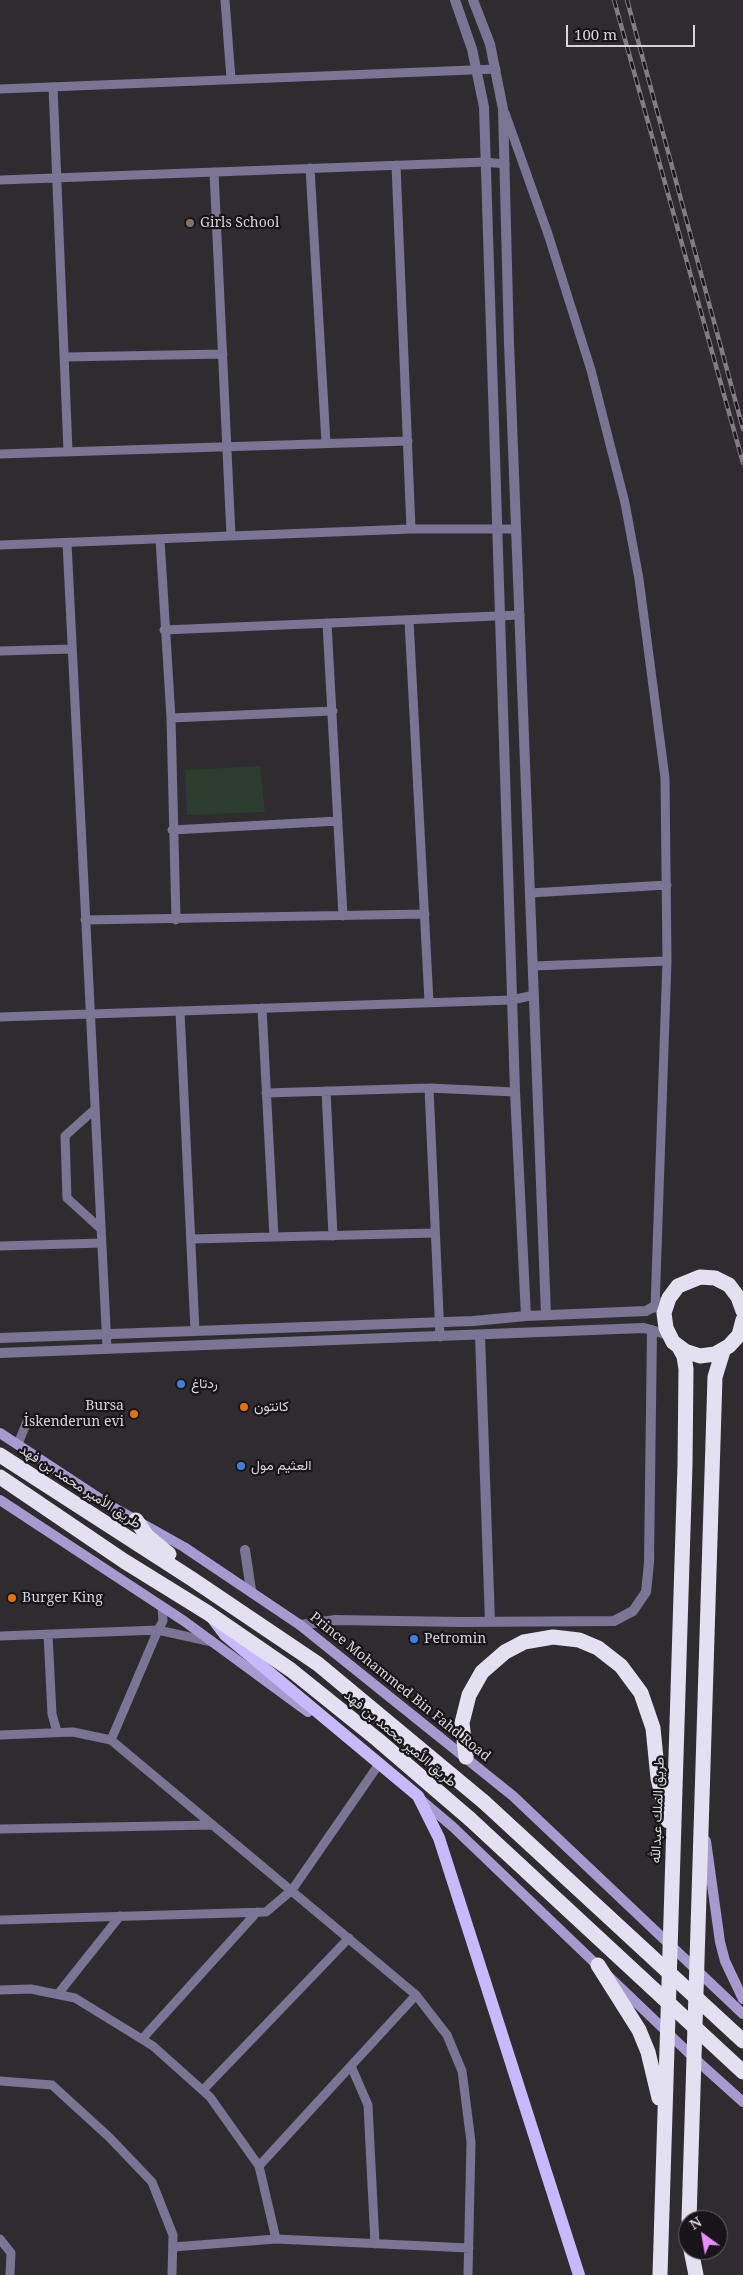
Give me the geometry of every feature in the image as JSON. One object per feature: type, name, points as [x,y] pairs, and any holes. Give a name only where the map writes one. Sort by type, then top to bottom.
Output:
[{"type":"highway","points":[[669,1298],[685,1282],[707,1277],[722,1281],[734,1291],[743,1312]]},
{"type":"highway","name":"طريق الملك عبدالله","points":[[660,2275],[686,1369],[684,1356],[674,1341],[664,1313],[669,1298]]},
{"type":"highway","points":[[689,2210],[715,1377],[722,1351],[739,1334],[743,1320]]},
{"type":"highway","points":[[674,1341],[700,1356],[722,1351]]},
{"type":"highway","name":"طريق الأمير محمد بن فهد","points":[[0,1455],[192,1578],[318,1664],[484,1802],[743,2041]]},
{"type":"highway","name":"طريق الأمير محمد بن فهد","points":[[0,1477],[124,1561],[208,1613],[290,1670],[378,1740],[470,1819],[743,2072]]},
{"type":"highway","points":[[136,1520],[147,1536],[178,1560],[192,1578]]},
{"type":"highway","points":[[466,1757],[462,1723],[469,1695],[482,1672],[505,1652],[524,1642],[553,1637],[580,1640],[598,1648],[621,1666],[641,1693],[653,1728],[658,1778],[673,1840]]},
{"type":"highway","points":[[598,1965],[639,2030],[648,2052],[663,2119]]},
{"type":"highway","points":[[688,2275],[689,2260]]},
{"type":"highway","points":[[692,2260],[696,2275]]},
{"type":"main road","name":"Prince Mohammed Bin Fahd Road","points":[[0,1433],[136,1520],[184,1547],[300,1624],[513,1796],[743,2014]]},
{"type":"main road","points":[[0,1500],[213,1642],[379,1764]]},
{"type":"main road","points":[[208,1613],[225,1635],[454,1827],[694,2058],[743,2102]]},
{"type":"main road","points":[[418,1796],[439,1838],[579,2275]]},
{"type":"main road","points":[[701,1816],[720,1942],[725,1961],[743,1999]]},
{"type":"street","points":[[225,0],[231,80]]},
{"type":"street","points":[[455,0],[477,69],[484,107],[515,1092],[526,1316]]},
{"type":"street","points":[[473,0],[490,44],[503,109],[516,529],[546,1315]]},
{"type":"street","points":[[0,89],[496,69]]},
{"type":"street","points":[[53,87],[68,451]]},
{"type":"street","points":[[503,109],[548,234],[591,370],[625,503],[639,579],[665,778],[667,961],[655,1308]]},
{"type":"street","points":[[0,180],[485,162],[505,164]]},
{"type":"street","points":[[396,165],[412,529]]},
{"type":"street","points":[[310,168],[326,444]]},
{"type":"street","points":[[214,172],[231,536]]},
{"type":"street","points":[[65,357],[222,354]]},
{"type":"street","points":[[0,454],[408,441]]},
{"type":"street","points":[[0,545],[412,529],[516,529]]},
{"type":"street","points":[[160,539],[164,630],[171,718],[172,830],[176,920]]},
{"type":"street","points":[[67,543],[107,1347]]},
{"type":"street","points":[[164,630],[520,615]]},
{"type":"street","points":[[409,620],[429,1002]]},
{"type":"street","points":[[327,623],[343,916]]},
{"type":"street","points":[[0,651],[72,649]]},
{"type":"street","points":[[171,718],[333,711]]},
{"type":"street","points":[[172,830],[338,821]]},
{"type":"street","points":[[530,893],[667,885]]},
{"type":"street","points":[[85,920],[176,920],[425,914]]},
{"type":"street","points":[[533,966],[667,961]]},
{"type":"street","points":[[0,1017],[512,1000],[534,995]]},
{"type":"street","points":[[262,1008],[274,1237]]},
{"type":"street","points":[[180,1011],[195,1331]]},
{"type":"street","points":[[266,1093],[428,1088],[515,1092]]},
{"type":"street","points":[[428,1088],[440,1337]]},
{"type":"street","points":[[326,1091],[333,1236]]},
{"type":"street","points":[[95,1109],[65,1136],[67,1198],[101,1229]]},
{"type":"street","points":[[190,1239],[434,1233]]},
{"type":"street","points":[[0,1246],[102,1244]]},
{"type":"street","points":[[0,1338],[440,1322],[646,1311],[655,1308],[669,1298]]},
{"type":"street","points":[[0,1353],[107,1347],[480,1336],[644,1328],[674,1341]]},
{"type":"street","points":[[300,1624],[335,1620],[614,1621],[633,1611],[646,1592],[649,1563],[652,1330]]},
{"type":"street","points":[[480,1336],[490,1622]]},
{"type":"street","points":[[18,1444],[28,1420]]},
{"type":"street","points":[[245,1550],[251,1590]]},
{"type":"street","points":[[111,1740],[158,1630],[164,1621],[162,1607]]},
{"type":"street","points":[[0,1636],[158,1630],[213,1642]]},
{"type":"street","points":[[48,1634],[52,1714],[57,1732]]},
{"type":"street","points":[[0,1734],[73,1732],[111,1740],[416,1995],[447,2035],[462,2071],[471,2142],[468,2275]]},
{"type":"street","points":[[0,1920],[266,1912],[292,1890],[379,1764]]},
{"type":"street","points":[[0,1829],[213,1825]]},
{"type":"street","points":[[142,2039],[257,1912]]},
{"type":"street","points":[[58,1994],[120,1916]]},
{"type":"street","points":[[203,2090],[349,1938]]},
{"type":"street","points":[[0,1990],[31,1989],[76,1998],[153,2046],[203,2090],[210,2097],[258,2166],[276,2240]]},
{"type":"street","points":[[258,2166],[416,1995]]},
{"type":"street","points":[[351,2066],[368,2105],[375,2244]]},
{"type":"street","points":[[0,2081],[52,2085],[109,2137],[152,2182],[173,2235],[172,2275]]},
{"type":"street","points":[[0,2240],[11,2253],[10,2275]]},
{"type":"street","points":[[173,2247],[276,2240],[469,2248]]},
{"type":"green space","points":[[260,766],[265,812],[187,815],[185,770]]},
{"type":"railway","points":[[614,0],[743,463]]},
{"type":"railway","points":[[627,0],[743,429]]},
{"type":"place","name":"Girls School","points":[[190,223]]},
{"type":"place","name":"ردتاغ","points":[[181,1384]]},
{"type":"place","name":"كانتون","points":[[244,1407]]},
{"type":"place","name":"Bursa İskenderun evi","points":[[134,1414]]},
{"type":"place","name":"العثيم مول","points":[[241,1466]]},
{"type":"place","name":"Burger King","points":[[12,1598]]},
{"type":"place","name":"Petromin","points":[[414,1639]]}]
